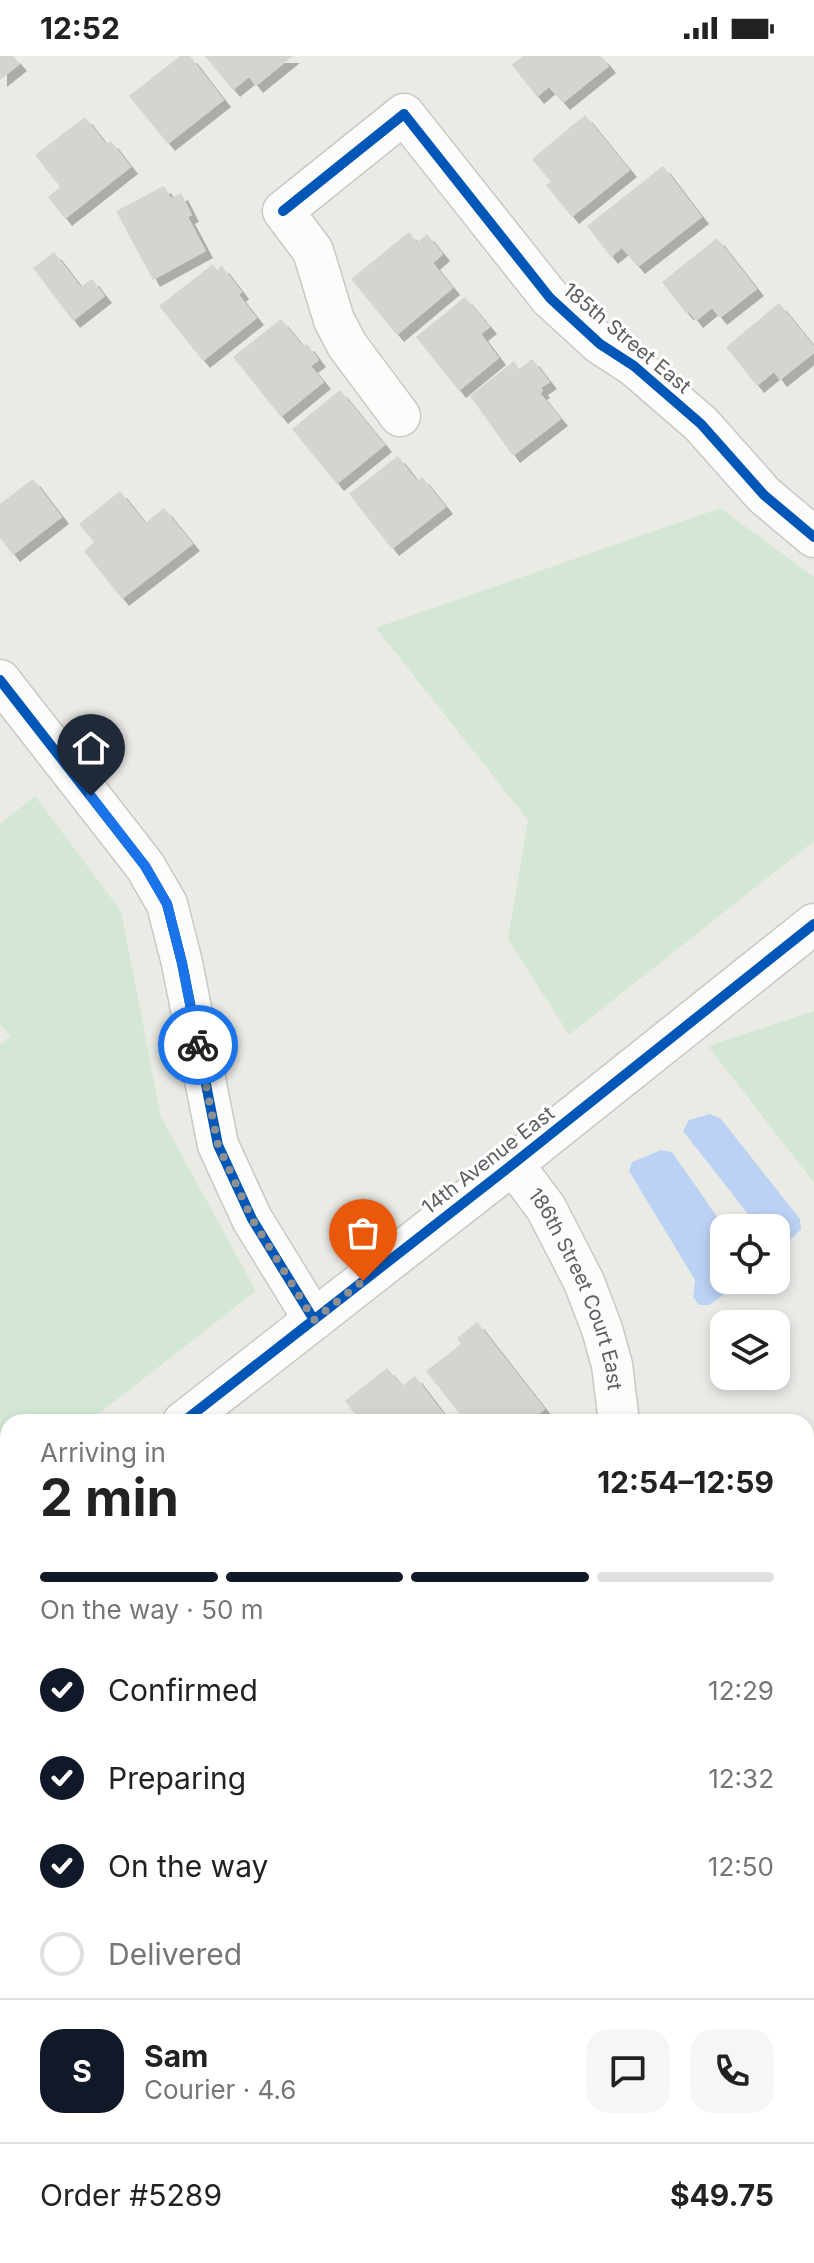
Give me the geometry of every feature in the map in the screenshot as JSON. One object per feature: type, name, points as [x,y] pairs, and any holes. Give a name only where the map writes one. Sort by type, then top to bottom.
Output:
[{"type":"street","name":"185th Street East","points":[[400,416],[347,345],[334,320],[313,251],[283,211],[404,114],[550,298],[600,344],[634,366],[701,424],[764,495],[814,537]]},
{"type":"street","points":[[0,680],[145,866],[167,904],[182,963],[218,1145],[252,1219],[314,1320]]},
{"type":"street","name":"14th Avenue East","points":[[193,1414],[814,924]]},
{"type":"street","name":"186th Street Court East","points":[[513,1164],[546,1208],[584,1282],[612,1365],[618,1414]]},
{"type":"green space","points":[[720,508],[814,577],[814,841],[569,1035],[508,939],[528,820],[376,628]]},
{"type":"green space","points":[[35,796],[121,911],[161,1117],[256,1291],[98,1414],[0,1414],[0,1045],[10,1036],[0,1024],[0,824]]},
{"type":"green space","points":[[814,1011],[814,1183],[708,1046]]},
{"type":"water","points":[[710,1114],[721,1119],[800,1219],[801,1229],[790,1240],[790,1214],[748,1214],[683,1131],[689,1120]]},
{"type":"water","points":[[661,1150],[672,1152],[715,1214],[710,1214],[710,1294],[725,1294],[709,1305],[699,1305],[693,1297],[695,1280],[629,1171],[632,1162]]},
{"type":"building","points":[[0,56],[13,56],[20,64],[0,80]]},
{"type":"building","points":[[180,56],[190,56],[224,100],[168,144],[129,96]]},
{"type":"building","points":[[205,56],[293,56],[256,86],[249,77],[233,90]]},
{"type":"building","points":[[523,56],[601,56],[609,66],[563,103],[549,87],[537,97],[512,65]]},
{"type":"building","points":[[585,115],[630,170],[572,217],[546,185],[551,182],[532,159]]},
{"type":"building","points":[[85,117],[106,144],[111,141],[131,167],[65,219],[48,197],[60,187],[35,155]]},
{"type":"building","points":[[663,166],[702,217],[638,267],[622,248],[611,257],[587,226]]},
{"type":"building","points":[[164,186],[171,198],[181,193],[192,215],[188,217],[206,251],[153,280],[116,211]]},
{"type":"building","points":[[409,232],[417,242],[427,234],[443,254],[433,263],[453,288],[397,335],[351,279]]},
{"type":"building","points":[[717,238],[757,289],[720,318],[712,308],[696,321],[662,282]]},
{"type":"building","points":[[54,252],[81,287],[92,279],[105,296],[73,321],[33,268]]},
{"type":"building","points":[[213,264],[217,270],[222,266],[257,318],[203,361],[159,306]]},
{"type":"building","points":[[465,297],[490,327],[481,334],[499,358],[459,391],[416,337]]},
{"type":"building","points":[[779,303],[814,346],[814,353],[780,380],[774,372],[757,386],[726,347]]},
{"type":"building","points":[[281,319],[319,360],[311,366],[324,382],[281,417],[233,357]]},
{"type":"building","points":[[532,359],[550,382],[541,388],[543,391],[540,393],[561,419],[513,456],[470,396],[514,361],[519,369]]},
{"type":"building","points":[[340,390],[385,445],[337,484],[292,429]]},
{"type":"building","points":[[398,456],[417,481],[422,477],[446,507],[392,549],[349,494]]},
{"type":"building","points":[[33,479],[62,517],[13,555],[0,538],[0,504]]},
{"type":"building","points":[[120,491],[145,523],[164,508],[193,544],[122,599],[84,551],[94,542],[79,524]]},
{"type":"building","points":[[477,1322],[545,1409],[539,1414],[460,1414],[426,1371],[461,1344],[457,1338]]},
{"type":"building","points":[[387,1368],[402,1386],[415,1376],[444,1414],[355,1414],[345,1401]]},
{"type":"cycle path","points":[[283,211],[404,114],[550,298],[600,344],[634,366],[701,424],[764,495],[814,537]]},
{"type":"cycle path","points":[[0,680],[145,866],[167,904],[182,963],[218,1145],[252,1219],[314,1320]]},
{"type":"cycle path","points":[[193,1414],[814,924]]},
{"type":"way so far","points":[[198,1045],[218,1145],[252,1219],[314,1320],[363,1281]]},
{"type":"route","points":[[91,796],[145,866],[167,904],[198,1045]]}]
